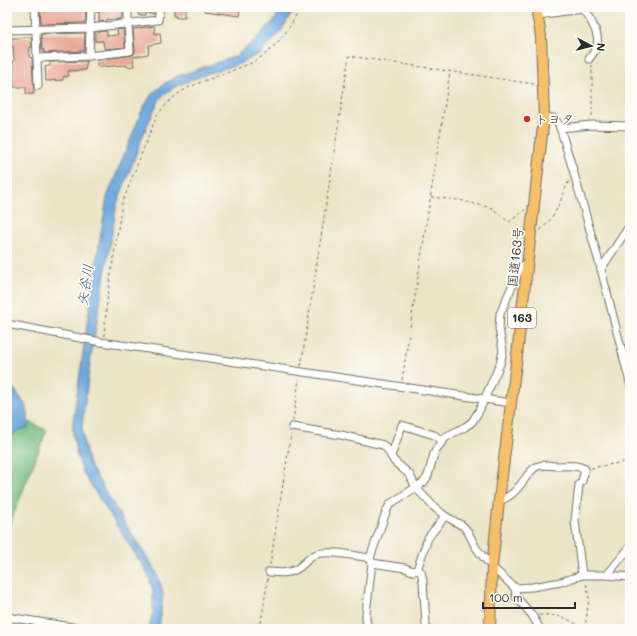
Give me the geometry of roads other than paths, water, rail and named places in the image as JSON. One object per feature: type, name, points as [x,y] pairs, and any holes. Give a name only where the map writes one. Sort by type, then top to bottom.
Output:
[{"type":"highway","name":"国道163号","points":[[489,629],[492,567],[499,500],[512,403],[544,117],[541,36],[537,11]]},
{"type":"street","points":[[35,7],[38,86]]},
{"type":"street","points":[[89,56],[91,7]]},
{"type":"street","points":[[37,58],[89,56],[130,51],[128,7]]},
{"type":"street","points":[[7,30],[90,28],[158,20],[160,7]]},
{"type":"street","points":[[537,11],[581,9],[584,11],[596,33],[597,40],[595,50],[589,60]]},
{"type":"street","points":[[7,68],[8,96]]},
{"type":"street","points":[[544,117],[553,118],[556,120],[574,170],[628,368],[630,383]]},
{"type":"street","points":[[560,128],[592,125],[630,126]]},
{"type":"street","points":[[601,269],[630,225]]},
{"type":"street","points":[[369,629],[366,620],[366,613],[371,561],[386,512],[390,504],[424,482],[428,476],[434,454],[442,441],[472,422],[484,400],[500,364],[503,351],[499,328],[500,314],[519,270],[522,266],[528,265]]},
{"type":"street","points":[[7,324],[102,342],[512,403]]},
{"type":"street","points":[[391,456],[402,425],[434,435],[442,441]]},
{"type":"street","points":[[292,427],[341,435],[383,445],[391,456],[410,475],[416,488],[433,506],[445,516],[463,526],[468,532],[475,546],[492,567],[515,588],[516,597],[533,617],[540,629]]},
{"type":"street","points":[[499,500],[504,499],[521,486],[528,474],[537,466],[570,465],[585,470],[580,485],[575,514],[582,575]]},
{"type":"street","points":[[417,570],[428,538],[445,516]]},
{"type":"street","points":[[607,575],[630,547]]},
{"type":"street","points":[[269,572],[283,573],[296,569],[308,559],[318,554],[340,553],[413,571],[417,570],[421,572],[422,577],[426,611],[426,629]]},
{"type":"street","points":[[515,588],[532,587],[561,582],[582,575],[630,577]]},
{"type":"street","points":[[7,617],[85,629]]},
{"type":"water","points":[[281,7],[295,7],[282,30],[261,53],[239,64],[206,74],[174,87],[160,98],[146,128],[117,204],[91,356],[82,426],[84,444],[89,464],[156,571],[160,582],[163,595],[159,629],[149,629],[153,611],[153,591],[148,574],[83,473],[77,456],[73,437],[73,421],[107,197],[143,108],[152,94],[165,83],[178,76],[236,56],[255,40],[276,18]]},
{"type":"water","points":[[7,381],[24,403],[28,414],[28,421],[27,428],[13,434],[7,442]]},
{"type":"place","name":"トヨタ","points":[[527,119]]},
{"type":"water label","name":"矢谷川","points":[[85,285]]}]
